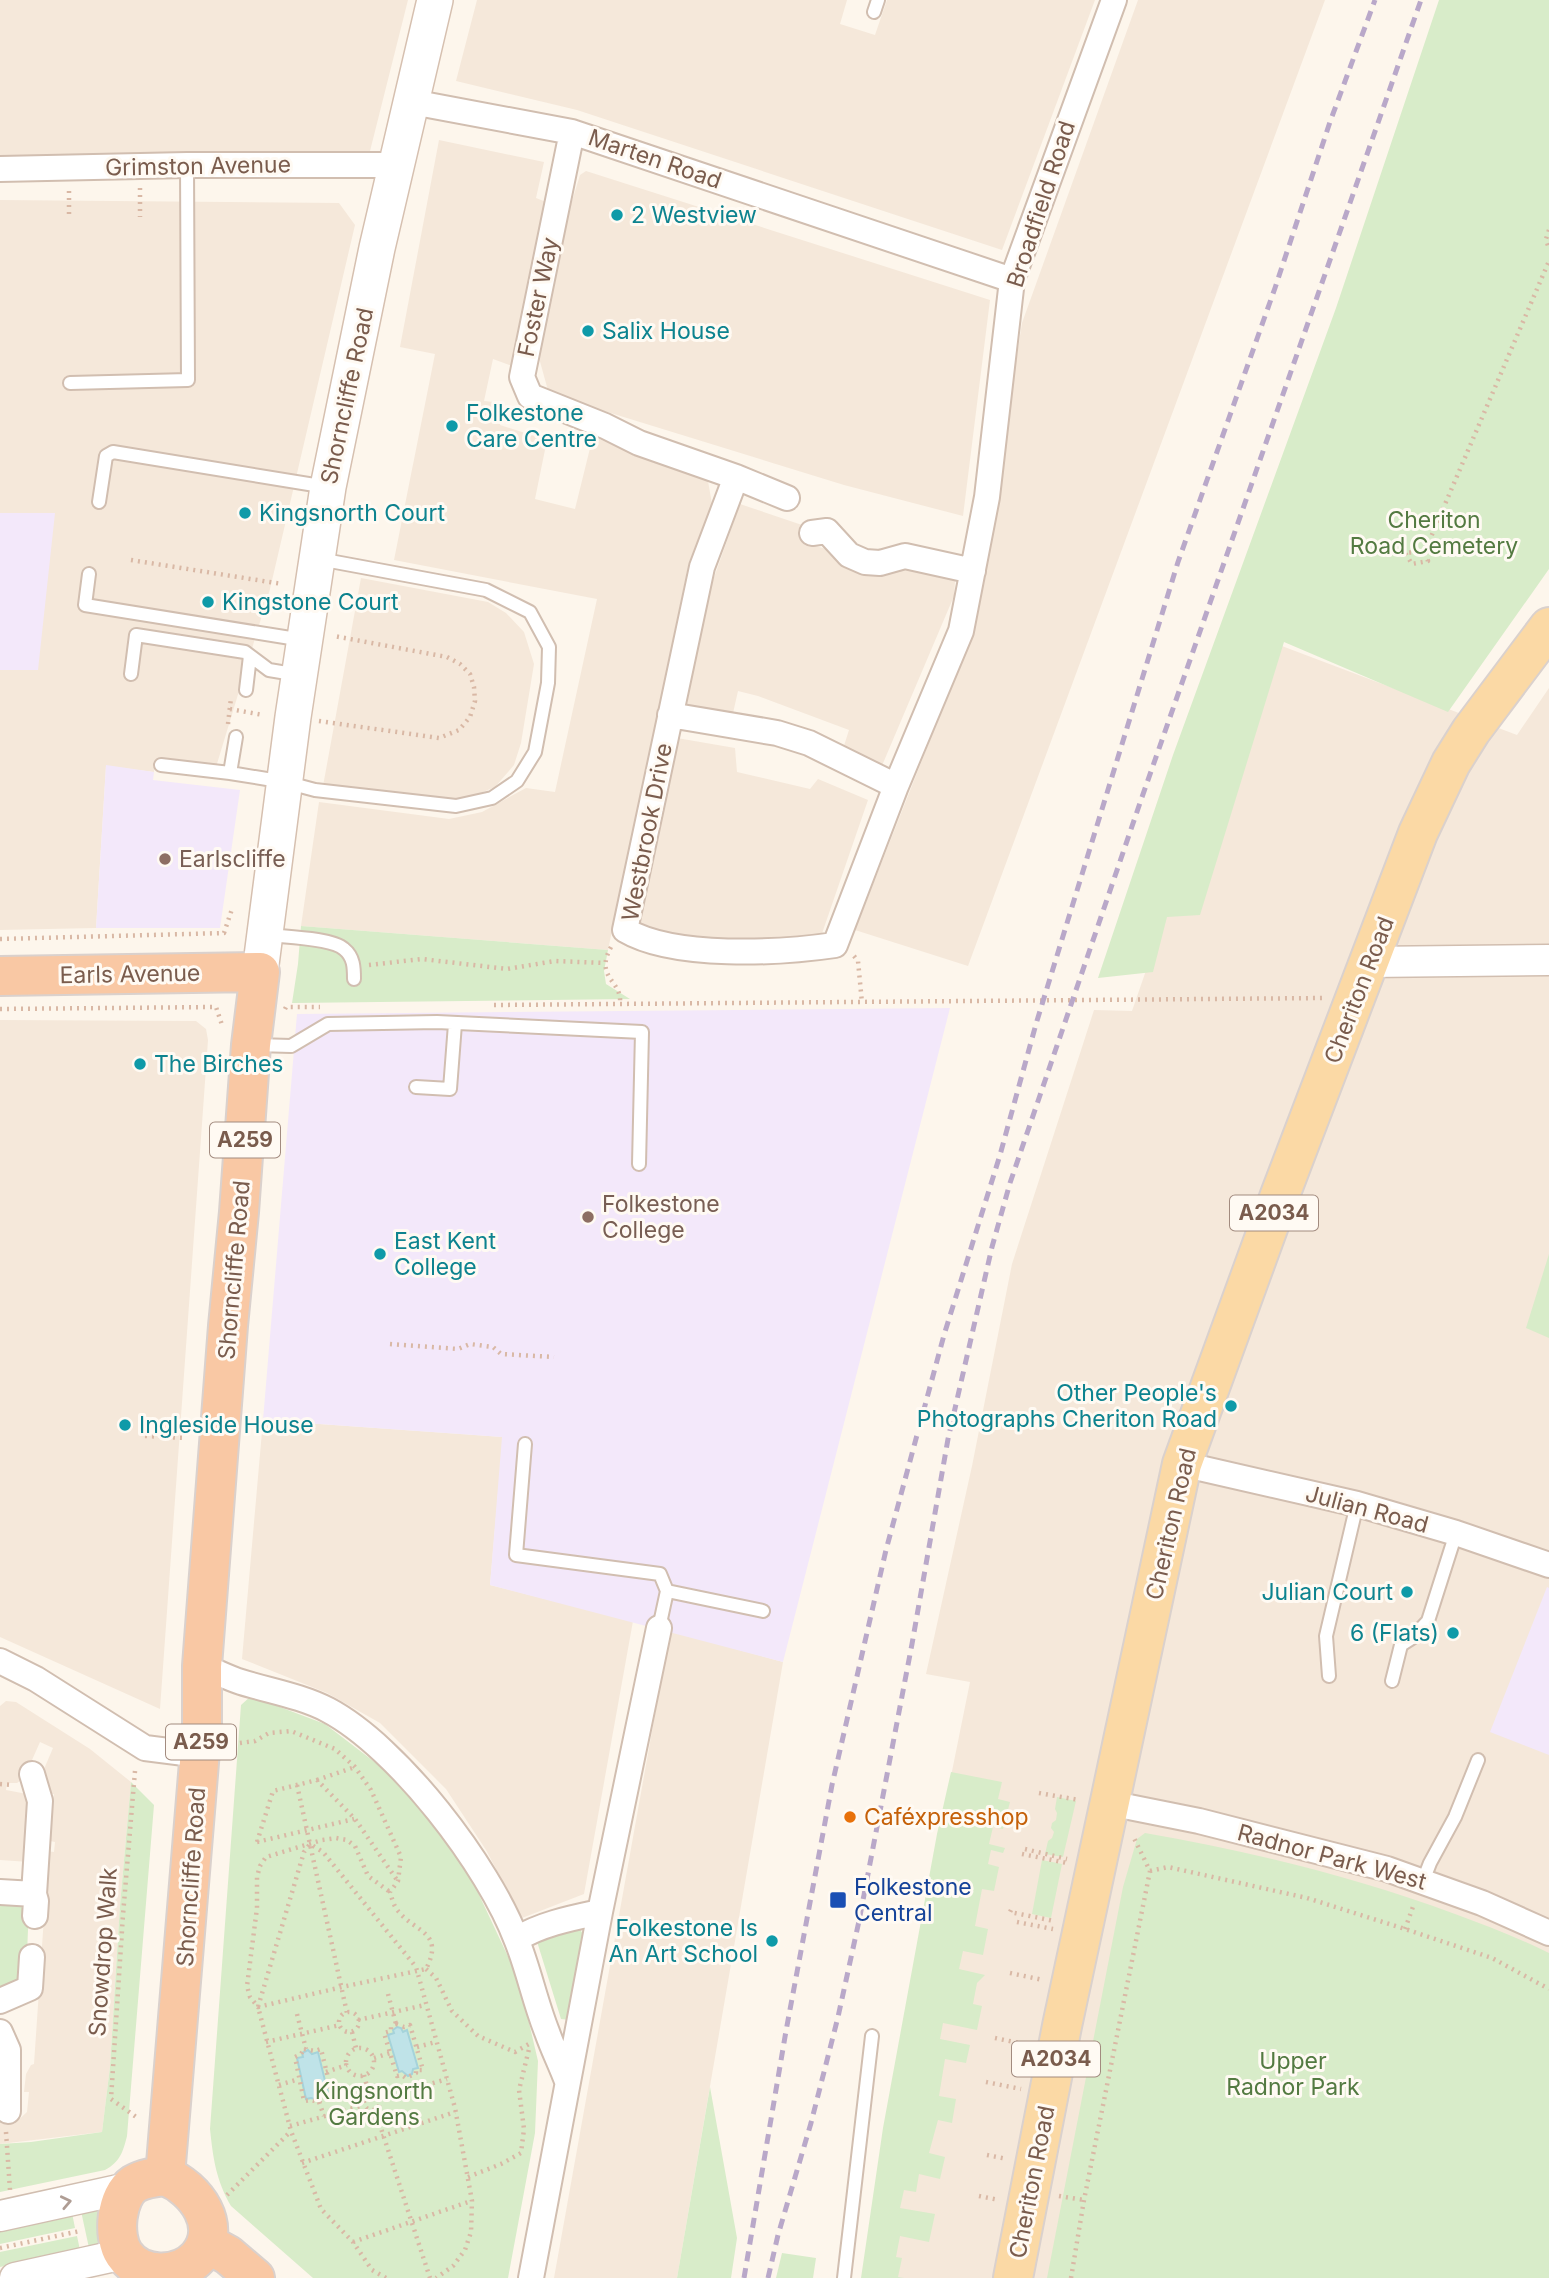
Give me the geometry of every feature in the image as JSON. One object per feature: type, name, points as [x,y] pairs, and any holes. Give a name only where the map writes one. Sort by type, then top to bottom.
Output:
[{"type":"highway","name":"Earls Avenue","points":[[0,976],[260,972]]},
{"type":"highway","name":"Shorncliffe Road","points":[[148,2181],[216,1749],[202,1665],[237,1035],[260,972]]},
{"type":"highway","points":[[148,2181],[185,2186],[198,2199],[208,2225],[206,2243],[200,2256],[176,2275],[155,2273],[134,2266],[116,2234],[125,2195],[148,2181]]},
{"type":"highway","points":[[206,2243],[228,2255],[255,2278]]},
{"type":"main road","name":"Shorncliffe Road","points":[[260,972],[285,782],[278,716],[299,675],[328,487],[377,248],[435,0]]},
{"type":"main road","name":"Cheriton Road","points":[[1013,2278],[1062,2026],[1182,1464],[1280,1195],[1419,834],[1451,762],[1549,627]]},
{"type":"street","name":"Broadfield Road","points":[[973,571],[987,498],[1013,280],[1114,0]]},
{"type":"street","name":"Marten Road","points":[[412,102],[572,132],[1013,280]]},
{"type":"street","name":"Foster Way","points":[[572,132],[522,377],[530,396],[605,426],[639,443],[787,498]]},
{"type":"street","name":"Grimston Avenue","points":[[0,169],[187,165],[397,165]]},
{"type":"street","name":"Westbrook Drive","points":[[736,477],[702,567],[625,930],[638,938],[720,952],[806,949],[835,945]]},
{"type":"street","points":[[812,533],[827,531],[849,555],[865,562],[880,563],[905,556],[973,571],[961,631],[896,786],[835,945]]},
{"type":"street","points":[[670,715],[777,733],[809,743],[896,786]]},
{"type":"street","points":[[1369,962],[1549,960]]},
{"type":"street","name":"Julian Road","points":[[1182,1464],[1357,1504],[1457,1533],[1549,1565]]},
{"type":"street","points":[[531,2278],[600,1912],[659,1628]]},
{"type":"street","points":[[0,1661],[36,1679],[145,1748],[216,1749]]},
{"type":"street","points":[[202,1665],[238,1681],[327,1709],[386,1754],[430,1802],[487,1879],[517,1939],[547,2032],[568,2081]]},
{"type":"street","points":[[0,1892],[34,1905],[40,1801],[32,1774]]},
{"type":"street","name":"Radnor Park West","points":[[1110,1804],[1199,1821],[1387,1868],[1420,1888],[1482,1903],[1549,1933]]},
{"type":"street","points":[[517,1939],[528,1932],[574,1917],[600,1912]]},
{"type":"street","points":[[0,2001],[30,1988],[32,1957]]},
{"type":"street","points":[[0,2032],[8,2050],[8,2111]]},
{"type":"street","points":[[6,2207],[148,2181]]},
{"type":"street","points":[[15,2278],[134,2266]]},
{"type":"lane","points":[[70,383],[188,380],[187,165]]},
{"type":"lane","points":[[99,502],[106,456],[113,452],[328,487]]},
{"type":"lane","points":[[161,765],[230,773],[315,790],[456,806],[492,798],[517,781],[535,752],[548,683],[549,647],[530,612],[486,590],[316,558]]},
{"type":"lane","points":[[89,574],[85,605],[304,636]]},
{"type":"lane","points":[[131,674],[136,635],[245,652],[269,670],[299,675]]},
{"type":"lane","points":[[246,690],[250,656]]},
{"type":"lane","points":[[230,773],[236,737]]},
{"type":"lane","points":[[265,934],[335,943],[345,949],[354,973]]},
{"type":"lane","points":[[237,1035],[291,1046],[328,1024],[437,1022],[642,1032],[639,1164]]},
{"type":"lane","points":[[416,1087],[450,1089],[455,1024]]},
{"type":"lane","points":[[525,1444],[516,1555],[660,1574],[667,1591],[659,1628]]},
{"type":"lane","points":[[1329,1676],[1326,1636],[1357,1504]]},
{"type":"lane","points":[[1392,1681],[1401,1645],[1429,1621],[1457,1533]]},
{"type":"lane","points":[[667,1591],[763,1611]]},
{"type":"lane","points":[[1420,1888],[1455,1817],[1478,1760]]},
{"type":"lane","points":[[844,2278],[872,2036]]},
{"type":"path","points":[[1549,230],[1546,239],[1549,249]]},
{"type":"path","points":[[1425,551],[1405,554],[1412,564],[1428,561],[1425,551],[1549,261]]},
{"type":"path","points":[[131,560],[282,584]]},
{"type":"path","points":[[230,709],[439,738],[459,730],[470,717],[475,701],[470,674],[447,657],[304,636]]},
{"type":"path","points":[[0,939],[224,933],[232,909]]},
{"type":"path","points":[[620,1003],[619,993],[607,975],[605,963],[609,950],[625,930]]},
{"type":"path","points":[[835,945],[847,949],[858,961],[862,1003]]},
{"type":"path","points":[[354,973],[422,958],[507,969],[555,961],[605,963]]},
{"type":"path","points":[[481,1005],[1327,998]]},
{"type":"path","points":[[0,1009],[216,1007],[237,1035]]},
{"type":"path","points":[[286,1007],[327,1007]]},
{"type":"path","points":[[390,1344],[458,1349],[470,1344],[494,1347],[501,1354],[554,1357]]},
{"type":"path","points":[[145,1436],[185,1438]]},
{"type":"path","points":[[216,1749],[255,1741],[269,1733],[290,1731],[335,1749],[355,1767],[371,1790],[401,1857],[398,1881],[390,1892]]},
{"type":"path","points":[[355,1767],[273,1791],[257,1842],[355,1819]]},
{"type":"path","name":"Snowdrop Walk","points":[[135,1771],[111,2099],[141,2120]]},
{"type":"path","points":[[317,1780],[355,1819],[398,1881]]},
{"type":"path","points":[[297,1785],[347,2013]]},
{"type":"path","points":[[1039,1793],[1110,1804],[1138,1828],[1133,1836],[1150,1871],[1084,2200],[1071,2278]]},
{"type":"path","points":[[386,2278],[372,2270],[353,2242],[321,2209],[291,2129],[258,2007],[250,1997],[247,1986],[260,1866],[266,1857],[336,1838],[347,1840],[355,1846],[368,1876],[390,1892],[399,1913],[428,1935],[432,1949],[426,1969]]},
{"type":"path","points":[[310,1844],[323,1852],[418,1972],[456,2112],[471,2201],[471,2232],[465,2250],[453,2266],[436,2278]]},
{"type":"path","points":[[258,2007],[304,1852],[310,1844]]},
{"type":"path","points":[[1023,1852],[1067,1861]]},
{"type":"path","points":[[1150,1871],[1168,1867],[1307,1898],[1492,1958],[1549,1989]]},
{"type":"path","points":[[1405,1929],[1420,1888]]},
{"type":"path","points":[[1011,1910],[1010,1912],[1055,1921]]},
{"type":"path","points":[[1017,1922],[1053,1929]]},
{"type":"path","points":[[258,2007],[426,1969]]},
{"type":"path","points":[[426,1969],[436,1978],[452,2011],[478,2036],[515,2052],[533,2043],[519,2090],[524,2129],[521,2153],[468,2178]]},
{"type":"path","points":[[1010,1973],[1043,1980]]},
{"type":"path","points":[[388,1994],[396,2024]]},
{"type":"path","points":[[358,2020],[425,2005]]},
{"type":"path","points":[[347,2013],[353,2013],[358,2020],[358,2026],[352,2031],[346,2031],[340,2025],[340,2018],[347,2013]]},
{"type":"path","points":[[297,2014],[306,2049]]},
{"type":"path","points":[[396,2024],[404,2027],[410,2025],[423,2070],[416,2070],[406,2078],[397,2076],[384,2033],[391,2031],[391,2027],[396,2024]]},
{"type":"path","points":[[266,2042],[340,2025]]},
{"type":"path","points":[[352,2031],[356,2048]]},
{"type":"path","points":[[995,2038],[1030,2046]]},
{"type":"path","points":[[416,2047],[436,2042]]},
{"type":"path","points":[[356,2048],[367,2049],[374,2058],[374,2067],[364,2075],[354,2074],[347,2065],[347,2057],[356,2048]]},
{"type":"path","points":[[306,2049],[321,2049],[331,2094],[319,2102],[304,2101],[295,2057],[306,2049]]},
{"type":"path","points":[[374,2058],[390,2053]]},
{"type":"path","points":[[326,2072],[347,2065]]},
{"type":"path","points":[[364,2075],[369,2094]]},
{"type":"path","points":[[410,2077],[415,2089]]},
{"type":"path","points":[[279,2085],[299,2079]]},
{"type":"path","points":[[379,2099],[447,2079]]},
{"type":"path","points":[[986,2082],[1021,2089]]},
{"type":"path","points":[[369,2094],[374,2094],[379,2099],[380,2104],[375,2110]]},
{"type":"path","points":[[364,2105],[365,2097],[369,2094]]},
{"type":"path","points":[[319,2102],[324,2116]]},
{"type":"path","points":[[364,2105],[367,2109],[375,2110]]},
{"type":"path","points":[[225,2196],[291,2129],[364,2105]]},
{"type":"path","points":[[375,2110],[430,2278]]},
{"type":"path","points":[[6,2207],[5,2138],[8,2111]]},
{"type":"path","points":[[302,2163],[456,2112]]},
{"type":"path","points":[[987,2155],[1009,2159]]},
{"type":"path","points":[[979,2196],[1001,2201]]},
{"type":"path","points":[[1059,2196],[1084,2200]]},
{"type":"path","points":[[353,2242],[471,2201]]},
{"type":"path","points":[[78,2221],[83,2240]]},
{"type":"path","points":[[0,2248],[80,2231]]},
{"type":"shaded area","points":[[0,0],[408,0],[367,163],[0,160]]},
{"type":"shaded area","points":[[477,0],[847,0],[840,24],[875,35],[887,0],[1095,0],[1002,250],[577,110],[456,81]]},
{"type":"shaded area","points":[[1138,0],[1325,0],[968,966],[855,930],[975,626],[1022,323]]},
{"type":"shaded area","points":[[439,140],[544,162],[536,198],[546,202],[512,366],[493,359],[484,401],[503,403],[500,425],[547,440],[535,499],[575,509],[593,436],[630,453],[708,481],[712,504],[689,562],[608,950],[301,926],[319,802],[449,819],[482,812],[526,788],[555,792],[597,599],[394,560],[435,354],[400,347]]},
{"type":"shaded area","points":[[586,171],[990,300],[963,516],[844,485],[549,394],[539,358],[569,211],[580,175]]},
{"type":"shaded area","points":[[0,200],[339,203],[355,225],[270,589],[216,767],[155,760],[154,772],[106,766],[96,928],[0,930]]},
{"type":"shaded area","points":[[740,504],[805,526],[812,545],[893,568],[947,573],[955,581],[954,596],[881,768],[841,755],[849,730],[758,696],[738,691],[731,722],[686,710],[705,603]]},
{"type":"shaded area","points":[[0,513],[55,513],[38,670],[0,670]]},
{"type":"shaded area","points":[[361,578],[488,602],[506,613],[524,632],[534,664],[521,743],[514,765],[495,787],[461,801],[323,786]]},
{"type":"shaded area","points":[[1261,638],[1517,735],[1549,688],[1549,2278],[863,2278],[947,1796],[970,1682],[926,1674],[972,1466],[1012,1264],[1094,1010],[1132,1011]]},
{"type":"shaded area","points":[[677,738],[735,748],[737,772],[810,789],[818,779],[868,800],[817,948],[712,951],[636,928]]},
{"type":"shaded area","name":"Earlscliffe","points":[[106,765],[154,772],[153,780],[240,790],[220,928],[96,928]]},
{"type":"shaded area","name":"Folkestone College","points":[[950,1008],[783,1662],[490,1585],[502,1437],[263,1420],[297,1014]]},
{"type":"shaded area","points":[[0,1020],[196,1021],[206,1029],[208,1040],[160,1709],[0,1637]]},
{"type":"shaded area","points":[[263,1420],[503,1437],[490,1585],[633,1621],[584,1894],[522,1918],[486,1850],[446,1789],[380,1723],[327,1693],[242,1659]]},
{"type":"shaded area","points":[[1547,1587],[1549,1588],[1549,1755],[1490,1732]]},
{"type":"shaded area","points":[[670,1631],[783,1662],[677,2278],[554,2278]]},
{"type":"shaded area","points":[[6,1701],[16,1702],[90,1749],[131,1782],[110,2067],[102,2132],[0,2144],[0,2121],[14,2124],[27,2112],[29,2092],[24,2092],[26,2074],[34,2064],[48,1858],[46,1851],[54,1852],[55,1842],[50,1841],[46,1831],[54,1794],[48,1794],[41,1776],[53,1748],[40,1742],[24,1778],[17,1783],[7,1783],[6,1790],[27,1794],[33,1807],[29,1862],[0,1860],[0,1706]]},
{"type":"green space","name":"Cheriton Road Cemetery","points":[[1439,0],[1549,0],[1549,569],[1448,712],[1284,642],[1200,915],[1167,917],[1153,972],[1098,978],[1173,755],[1336,308]]},
{"type":"green space","points":[[301,926],[608,950],[604,971],[606,984],[630,999],[292,1003]]},
{"type":"green space","points":[[1549,1254],[1549,1338],[1526,1328]]},
{"type":"green space","name":"Kingsnorth Gardens","points":[[251,1696],[325,1724],[385,1770],[446,1837],[474,1884],[519,1980],[538,2061],[535,2133],[508,2278],[313,2278],[231,2206],[222,2187],[212,2150],[210,2129],[241,1705]]},
{"type":"green space","points":[[951,1772],[1002,1782],[998,1799],[1010,1802],[1003,1829],[993,1827],[989,1844],[1005,1848],[1003,1853],[991,1850],[988,1864],[999,1867],[994,1891],[982,1889],[975,1926],[988,1929],[983,1955],[963,1951],[959,1969],[985,1975],[977,1983],[973,2004],[982,2006],[977,2030],[943,2023],[940,2039],[970,2045],[966,2063],[945,2059],[939,2096],[956,2099],[952,2123],[938,2120],[929,2153],[945,2157],[940,2179],[919,2174],[916,2192],[904,2190],[900,2208],[935,2214],[929,2242],[900,2236],[896,2257],[902,2258],[898,2277],[904,2278],[861,2278],[883,2128],[937,1834]]},
{"type":"green space","points":[[131,1782],[154,1805],[124,2147],[117,2160],[105,2170],[0,2192],[0,2144],[102,2132],[110,2067]]},
{"type":"green space","points":[[1057,1797],[1076,1801],[1063,1857],[1045,1854],[1048,1841],[1054,1832],[1051,1828],[1056,1820]]},
{"type":"green space","name":"Upper Radnor Park","points":[[1145,1833],[1263,1857],[1379,1888],[1479,1923],[1549,1953],[1549,2278],[1047,2278],[1123,1887],[1137,1839]]},
{"type":"green space","points":[[1042,1860],[1062,1864],[1051,1918],[1032,1914]]},
{"type":"green space","points":[[0,1903],[29,1905],[26,1979],[0,1993]]},
{"type":"green space","points":[[580,1929],[585,1938],[571,2020],[561,2019],[535,1935]]},
{"type":"green space","points":[[710,2087],[737,2238],[731,2278],[677,2278]]},
{"type":"green space","points":[[104,2206],[111,2244],[89,2248],[81,2211]]},
{"type":"green space","points":[[72,2213],[75,2228],[0,2244],[0,2228]]},
{"type":"green space","points":[[77,2236],[80,2250],[0,2267],[0,2252]]},
{"type":"green space","points":[[782,2253],[816,2258],[813,2278],[776,2278]]},
{"type":"water","points":[[397,2027],[403,2032],[407,2030],[418,2068],[413,2069],[408,2076],[402,2071],[399,2072],[388,2035],[394,2033],[393,2030]]},
{"type":"water","points":[[308,2050],[312,2054],[318,2052],[328,2093],[318,2100],[306,2099],[297,2058],[303,2057],[302,2053]]},
{"type":"railway","points":[[744,2278],[832,1785],[886,1550],[944,1335],[1178,562],[1275,288],[1330,122],[1375,0]]},
{"type":"railway","points":[[768,2278],[838,2017],[912,1644],[948,1439],[992,1247],[1010,1183],[1421,0]]},
{"type":"place","name":"2 Westview","points":[[617,215]]},
{"type":"place","name":"Salix House","points":[[588,331]]},
{"type":"place","name":"Folkestone Care Centre","points":[[452,426]]},
{"type":"place","name":"Kingsnorth Court","points":[[245,513]]},
{"type":"place","name":"Kingstone Court","points":[[208,602]]},
{"type":"place","name":"Earlscliffe","points":[[165,859]]},
{"type":"place","name":"The Birches","points":[[140,1064]]},
{"type":"place","name":"Folkestone College","points":[[588,1217]]},
{"type":"place","name":"East Kent College","points":[[380,1254]]},
{"type":"place","name":"Other People's Photographs Cheriton Road","points":[[1231,1406]]},
{"type":"place","name":"Ingleside House","points":[[125,1425]]},
{"type":"place","name":"Julian Court","points":[[1407,1592]]},
{"type":"place","name":"6 (Flats)","points":[[1453,1633]]},
{"type":"place","name":"Caféxpresshop","points":[[850,1817]]},
{"type":"place","name":"Folkestone Central","points":[[838,1900]]},
{"type":"place","name":"Folkestone Is An Art School","points":[[772,1941]]}]
